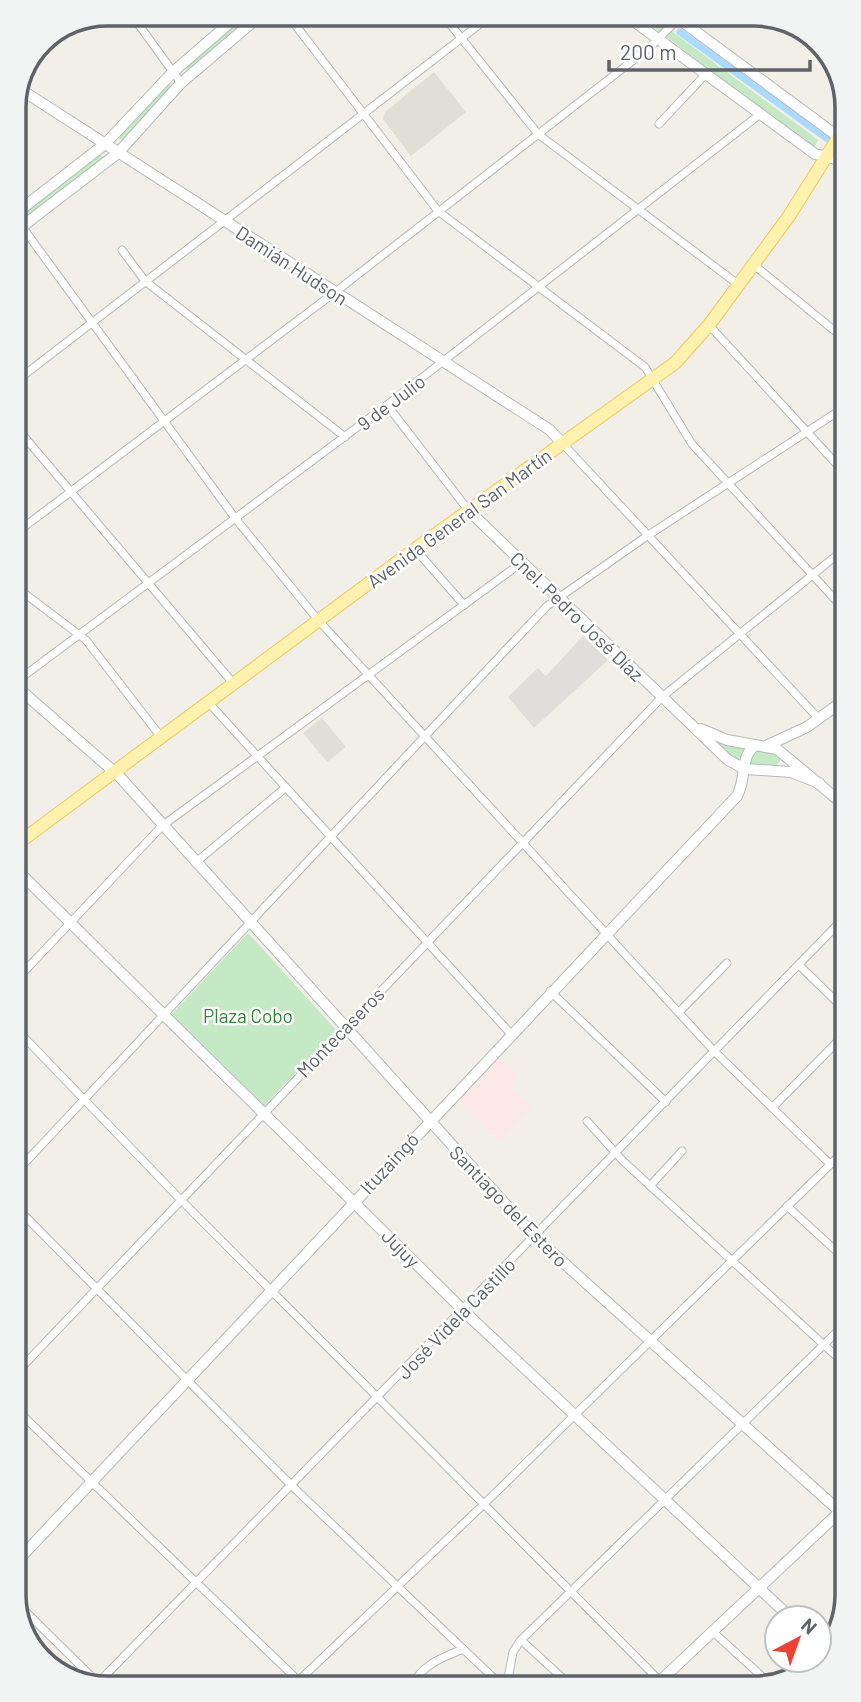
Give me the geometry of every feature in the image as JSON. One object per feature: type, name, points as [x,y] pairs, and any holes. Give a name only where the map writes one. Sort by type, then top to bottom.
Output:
[{"type":"main road","name":"Avenida General San Martín","points":[[26,838],[469,510],[655,380],[682,356],[709,325],[834,159]]},
{"type":"street","points":[[140,26],[181,83]]},
{"type":"street","points":[[26,213],[105,144],[173,72],[226,26]]},
{"type":"street","points":[[26,215],[118,153],[181,83],[248,26]]},
{"type":"street","points":[[296,26],[438,211],[641,363],[655,380],[687,438],[835,600]]},
{"type":"street","points":[[452,26],[538,134],[739,285]]},
{"type":"street","points":[[26,373],[478,26]]},
{"type":"street","points":[[639,26],[815,155],[834,159]]},
{"type":"street","points":[[26,525],[164,418],[334,293],[657,40],[669,26]]},
{"type":"street","points":[[691,26],[835,136]]},
{"type":"street","points":[[659,124],[705,75]]},
{"type":"street","name":"Damián Hudson","points":[[28,94],[550,430],[563,444]]},
{"type":"street","name":"9 de Julio","points":[[26,675],[387,405],[759,115]]},
{"type":"street","points":[[26,235],[164,418],[235,519],[318,620],[714,1051],[830,1164]]},
{"type":"street","points":[[122,250],[145,281],[345,437]]},
{"type":"street","points":[[754,265],[835,331]]},
{"type":"street","points":[[709,325],[835,463]]},
{"type":"street","points":[[387,405],[469,510]]},
{"type":"street","points":[[26,1162],[557,597],[835,413]]},
{"type":"street","points":[[26,439],[233,683]]},
{"type":"street","points":[[563,444],[820,720]]},
{"type":"street","name":"Cnel. Pedro José Díaz","points":[[469,510],[728,760],[747,768],[778,770],[819,783]]},
{"type":"street","points":[[415,550],[464,605]]},
{"type":"street","name":"Montecaseros","points":[[26,1363],[662,696],[835,557]]},
{"type":"street","points":[[26,970],[162,826],[521,563]]},
{"type":"street","points":[[26,594],[81,635],[161,737]]},
{"type":"street","name":"Santiago del Estero","points":[[26,695],[114,772],[535,1237],[835,1504]]},
{"type":"street","points":[[208,702],[510,1033]]},
{"type":"street","points":[[774,750],[835,708]]},
{"type":"street","name":"Cnel. Pedro José Díaz","points":[[687,720],[727,740],[774,750],[835,797]]},
{"type":"street","points":[[774,750],[797,733]]},
{"type":"street","points":[[774,750],[778,770]]},
{"type":"street","name":"Ituzaingó","points":[[26,1552],[510,1033],[737,796],[747,768],[746,754],[774,750]]},
{"type":"street","points":[[195,863],[285,788]]},
{"type":"street","name":"Jujuy","points":[[26,879],[464,1310],[776,1604]]},
{"type":"street","name":"José Videla Castillo","points":[[109,1676],[835,927]]},
{"type":"street","points":[[679,1012],[727,963]]},
{"type":"street","points":[[799,965],[835,1000]]},
{"type":"street","points":[[550,991],[666,1101]]},
{"type":"street","points":[[26,1039],[377,1399],[654,1676]]},
{"type":"street","points":[[772,1108],[835,1044]]},
{"type":"street","points":[[587,1121],[650,1186],[835,1354]]},
{"type":"street","points":[[650,1186],[682,1151]]},
{"type":"street","points":[[307,1676],[835,1159]]},
{"type":"street","points":[[787,1206],[835,1250]]},
{"type":"street","points":[[26,1217],[396,1589],[492,1676]]},
{"type":"street","points":[[508,1676],[513,1652],[521,1640],[663,1498],[835,1333]]},
{"type":"street","points":[[26,1419],[291,1676]]},
{"type":"street","points":[[666,1676],[758,1587],[835,1520]]},
{"type":"street","points":[[29,1615],[86,1672]]},
{"type":"street","points":[[712,1631],[761,1675]]},
{"type":"street","points":[[521,1640],[560,1676]]},
{"type":"street","points":[[418,1676],[423,1669],[463,1649]]},
{"type":"shaded area","points":[[434,72],[466,112],[411,156],[383,119],[385,112]]},
{"type":"shaded area","points":[[583,636],[608,660],[534,728],[508,697],[538,668],[546,676]]},
{"type":"shaded area","points":[[322,718],[346,747],[327,762],[303,733]]},
{"type":"shaded area","points":[[498,1056],[518,1075],[509,1086],[532,1106],[500,1141],[457,1102]]},
{"type":"green space","points":[[234,26],[241,26],[188,72],[186,68]]},
{"type":"green space","points":[[652,26],[665,26],[818,140],[814,148]]},
{"type":"green space","points":[[169,83],[172,86],[122,140],[119,138]]},
{"type":"green space","points":[[100,155],[104,157],[27,216],[26,211]]},
{"type":"green space","points":[[712,738],[745,748],[739,762]]},
{"type":"green space","points":[[767,748],[781,759],[779,763],[768,767],[751,765],[749,762],[754,750]]},
{"type":"green space","name":"Plaza Cobo","points":[[248,933],[336,1030],[263,1107],[171,1015]]},
{"type":"waterway","points":[[680,32],[835,144]]}]
